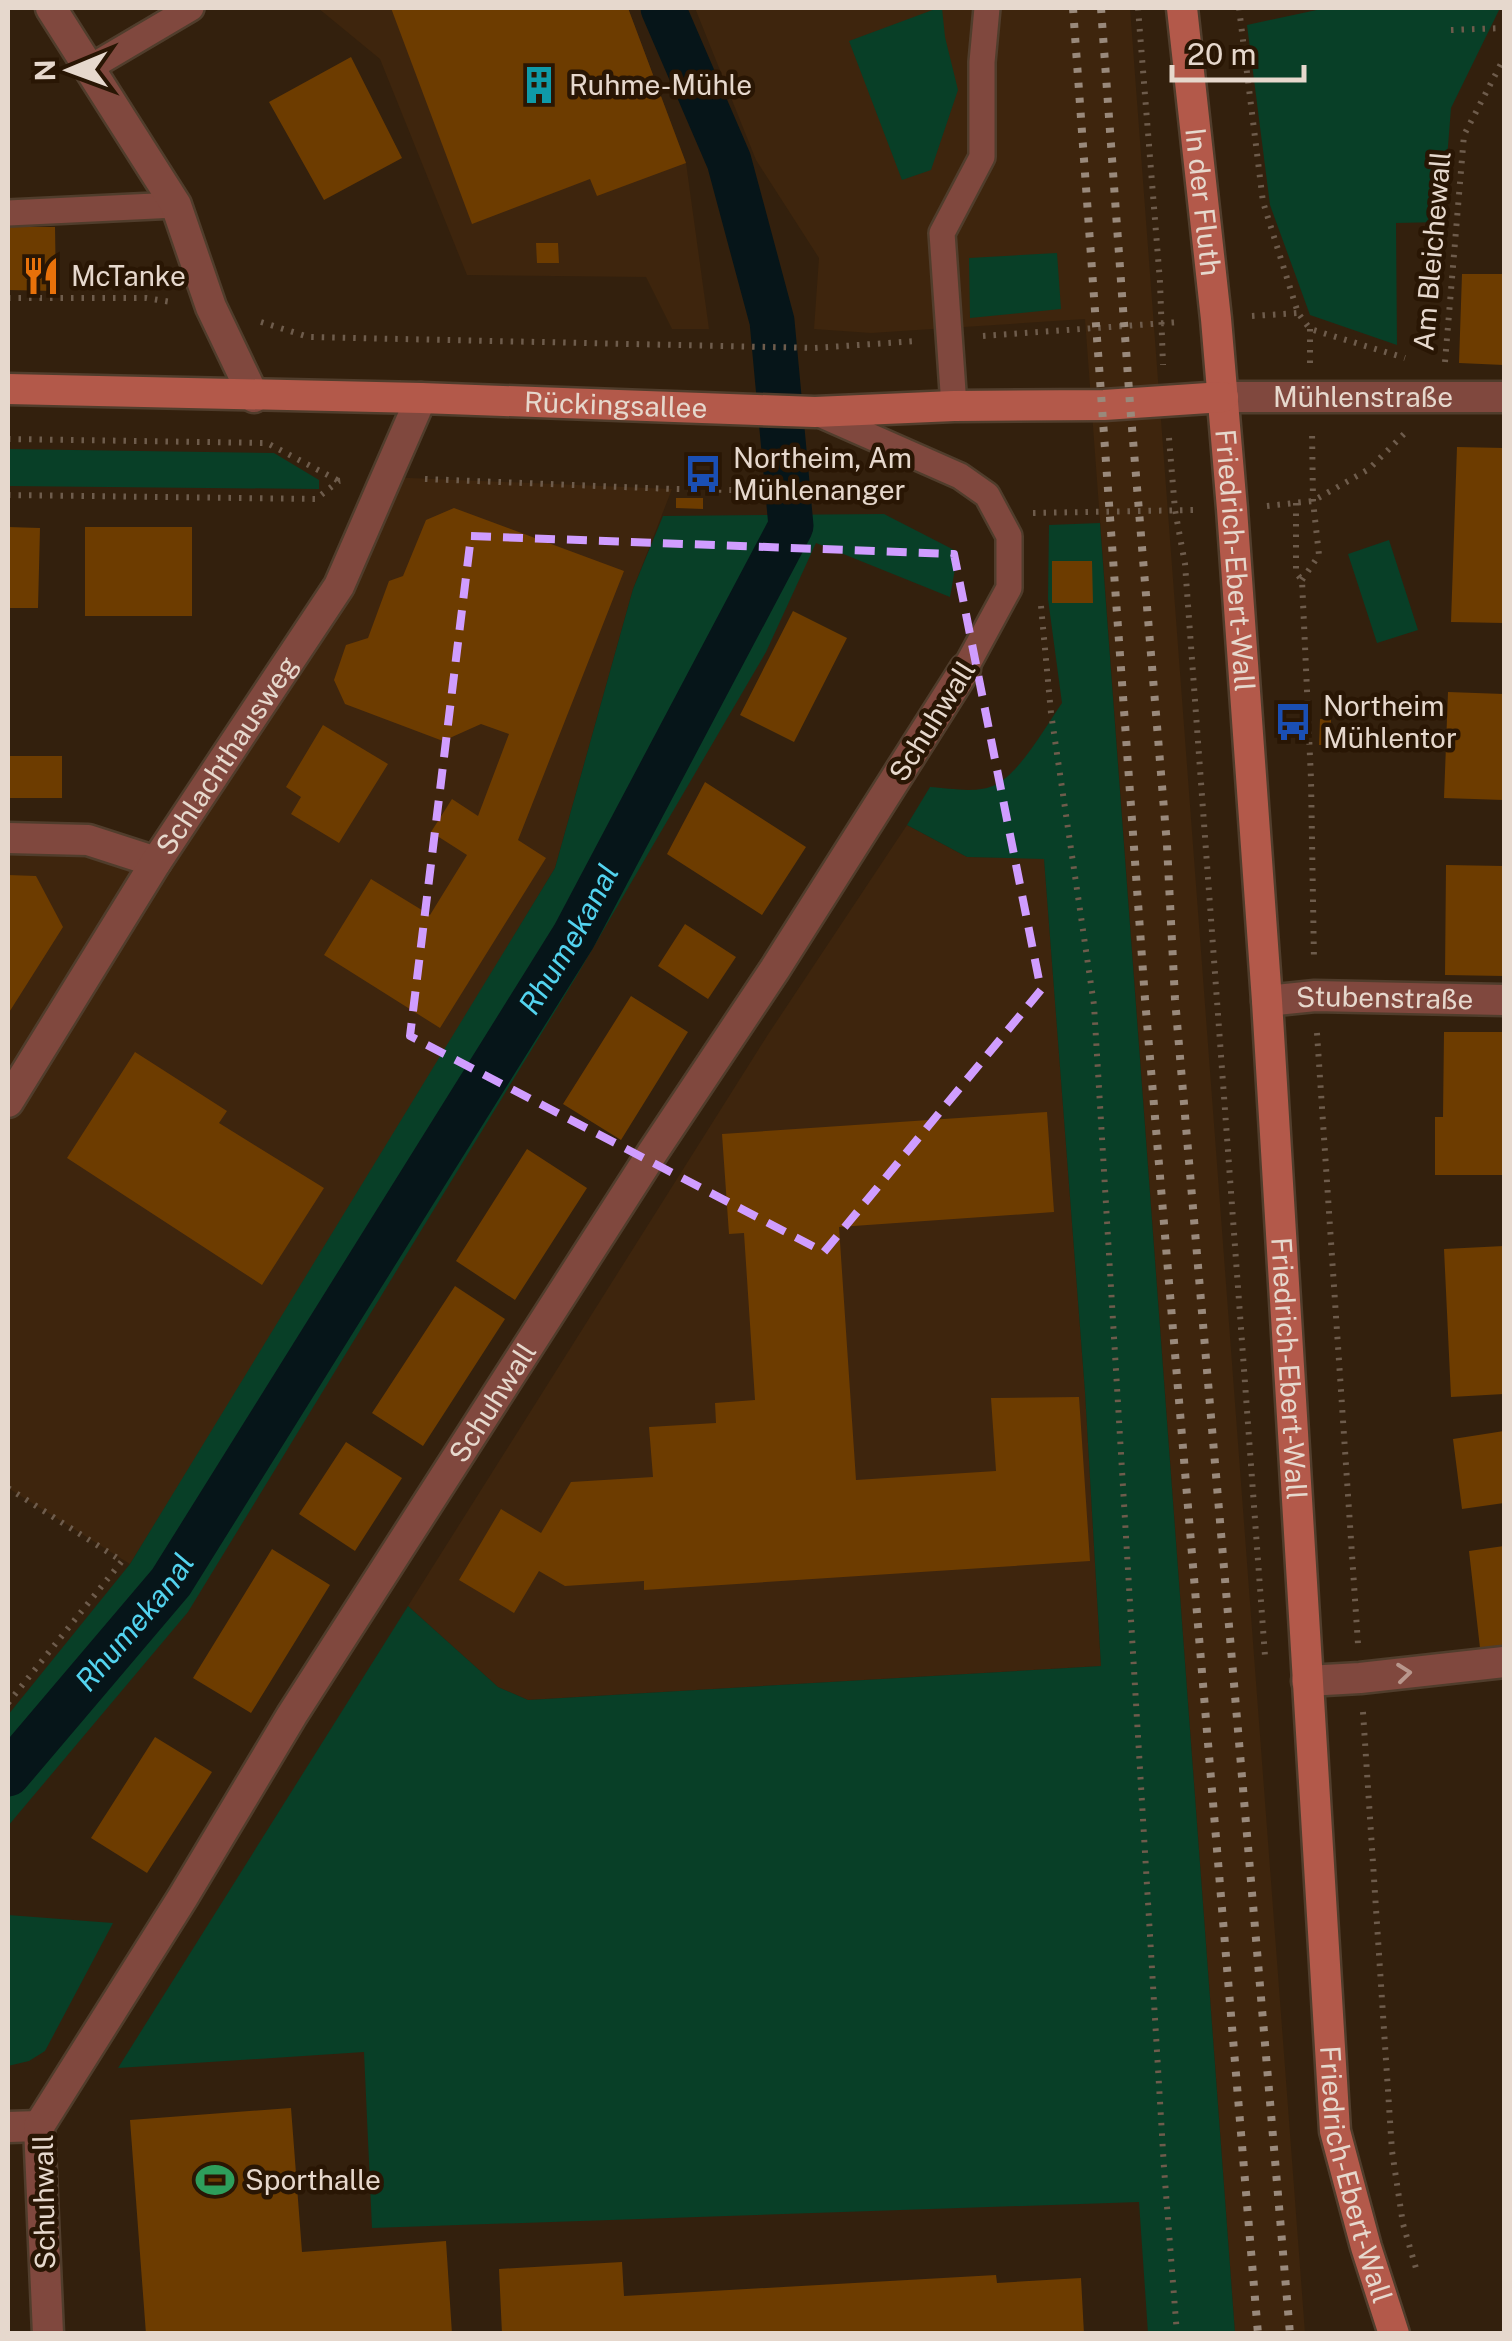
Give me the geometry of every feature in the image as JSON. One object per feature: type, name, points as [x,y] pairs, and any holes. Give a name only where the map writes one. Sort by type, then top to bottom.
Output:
[{"type":"main road","name":"In der Fluth","points":[[1182,8],[1222,397]]},
{"type":"main road","name":"Rückingsallee","points":[[8,389],[815,412],[954,406],[1104,406],[1222,397]]},
{"type":"main road","name":"Friedrich-Ebert-Wall","points":[[1222,397],[1267,1001],[1336,2132],[1394,2334]]},
{"type":"street","points":[[51,8],[176,204],[211,307],[254,397]]},
{"type":"street","name":"Mühlenstraße","points":[[1222,397],[1504,397]]},
{"type":"street","name":"Schlachthausweg","points":[[8,1102],[156,862],[338,586],[422,398]]},
{"type":"street","name":"Schuhwall","points":[[48,2334],[40,2126],[292,1715],[965,668]]},
{"type":"street","points":[[8,838],[88,840],[156,862]]},
{"type":"street","name":"Stubenstraße","points":[[1267,1001],[1315,996],[1504,1000]]},
{"type":"street","points":[[1307,1680],[1504,1662]]},
{"type":"street","points":[[8,2127],[40,2126]]},
{"type":"lane","points":[[91,67],[192,8]]},
{"type":"lane","points":[[954,406],[942,232],[982,158],[982,62],[987,8]]},
{"type":"lane","points":[[8,213],[176,204]]},
{"type":"lane","name":"Schuhwall","points":[[815,412],[960,476],[987,495],[1009,536],[1009,588],[965,668]]},
{"type":"path","points":[[1138,8],[1160,323]]},
{"type":"path","points":[[1239,8],[1263,202],[1298,312],[1310,329],[1420,363],[1442,396],[1368,470],[1313,501],[1319,555],[1302,580],[1315,996],[1392,2151],[1403,2224],[1419,2278]]},
{"type":"path","points":[[1451,30],[1504,28]]},
{"type":"path","name":"Am Bleichewall","points":[[1442,396],[1464,135],[1504,58]]},
{"type":"path","points":[[8,298],[146,298],[211,307],[308,337],[814,348]]},
{"type":"path","points":[[8,439],[266,443],[339,481],[386,478],[815,490]]},
{"type":"path","points":[[8,495],[316,499],[339,481]]},
{"type":"path","points":[[1296,503],[1296,573],[1302,580]]},
{"type":"path","points":[[1042,532],[1042,512],[1175,510],[1186,583],[1266,1673]]},
{"type":"path","points":[[1042,591],[1051,713],[1094,1006],[1162,2148],[1177,2334]]},
{"type":"path","points":[[8,1488],[122,1561],[8,1702]]},
{"type":"highlighted area","points":[[471,536],[954,554],[1041,990],[824,1252],[410,1036]]},
{"type":"shaded area","points":[[318,8],[628,8],[686,163],[709,329],[672,329],[646,277],[467,275],[380,59]]},
{"type":"shaded area","points":[[695,8],[1130,8],[1305,2333],[1235,2333],[1085,319],[871,333],[814,329],[819,258],[756,160]]},
{"type":"shaded area","points":[[386,477],[672,489],[633,589],[555,868],[310,1275],[130,1564],[8,1488],[8,838],[156,861],[339,586]]},
{"type":"shaded area","points":[[907,825],[967,857],[1044,858],[1085,1392],[1101,1666],[528,1700],[498,1687],[408,1606],[767,1036]]},
{"type":"green space","points":[[942,8],[958,90],[931,170],[902,180],[849,41]]},
{"type":"green space","points":[[1326,8],[1500,8],[1451,108],[1442,222],[1396,223],[1397,345],[1310,315],[1270,205],[1247,25]]},
{"type":"green space","points":[[1057,253],[1061,309],[970,318],[969,258]]},
{"type":"green space","points":[[8,449],[274,453],[319,480],[319,489],[8,486]]},
{"type":"green space","points":[[884,514],[958,552],[950,597],[816,543],[766,652],[576,977],[188,1612],[8,1826],[8,1715],[130,1564],[555,868],[633,589],[663,516]]},
{"type":"green space","points":[[1100,523],[1235,2333],[1148,2333],[1139,2202],[372,2228],[364,2052],[118,2068],[408,1606],[498,1687],[528,1700],[1101,1666],[1085,1392],[1044,859],[967,857],[907,825],[930,787],[980,789],[1004,779],[1032,748],[1062,703],[1048,599],[1049,525]]},
{"type":"green space","points":[[1389,540],[1418,630],[1377,643],[1348,554]]},
{"type":"green space","points":[[8,1915],[113,1923],[45,2051],[29,2061],[8,2066]]},
{"type":"building","name":"Ruhme-Mühle","points":[[391,8],[628,8],[686,163],[597,196],[590,179],[472,224]]},
{"type":"building","points":[[351,57],[402,158],[324,200],[269,102]]},
{"type":"building","points":[[8,227],[55,227],[56,291],[8,290]]},
{"type":"building","points":[[536,243],[558,243],[559,263],[537,263]]},
{"type":"building","points":[[1462,274],[1504,274],[1504,365],[1459,363]]},
{"type":"building","points":[[1457,447],[1504,448],[1504,623],[1451,622]]},
{"type":"building","points":[[676,498],[703,498],[703,509],[676,508]]},
{"type":"building","points":[[454,508],[624,571],[518,840],[546,858],[440,1028],[324,955],[371,879],[430,915],[467,855],[431,832],[452,799],[478,816],[509,734],[481,724],[443,741],[345,704],[334,680],[346,645],[368,638],[389,581],[403,576],[426,520]]},
{"type":"building","points":[[8,527],[40,528],[38,608],[8,608]]},
{"type":"building","points":[[85,527],[192,527],[192,616],[85,616]]},
{"type":"building","points":[[1052,561],[1092,561],[1093,603],[1052,603]]},
{"type":"building","points":[[793,611],[847,638],[794,742],[740,715]]},
{"type":"building","points":[[1448,692],[1504,694],[1504,800],[1444,798]]},
{"type":"building","points":[[1320,719],[1331,719],[1331,745],[1319,745]]},
{"type":"building","points":[[323,725],[388,764],[339,843],[291,814],[301,797],[286,787]]},
{"type":"building","points":[[8,756],[62,756],[62,798],[8,798]]},
{"type":"building","points":[[705,782],[806,847],[762,915],[667,854]]},
{"type":"building","points":[[1446,865],[1504,866],[1504,976],[1445,975]]},
{"type":"building","points":[[8,875],[36,876],[63,927],[8,1014]]},
{"type":"building","points":[[685,924],[736,957],[708,999],[658,966]]},
{"type":"building","points":[[631,996],[688,1032],[621,1140],[563,1104]]},
{"type":"building","points":[[1444,1032],[1504,1032],[1504,1175],[1435,1175],[1435,1117],[1443,1117]]},
{"type":"building","points":[[135,1052],[227,1111],[219,1123],[324,1188],[262,1285],[67,1158]]},
{"type":"building","points":[[1047,1112],[1054,1212],[839,1227],[856,1480],[996,1471],[991,1398],[1079,1397],[1090,1561],[644,1590],[644,1581],[565,1586],[539,1571],[514,1613],[459,1580],[501,1509],[541,1533],[571,1482],[653,1477],[649,1427],[716,1423],[715,1403],[755,1400],[744,1233],[729,1234],[722,1134]]},
{"type":"building","points":[[527,1149],[587,1188],[515,1300],[456,1261]]},
{"type":"building","points":[[1504,1246],[1504,1394],[1451,1397],[1444,1249]]},
{"type":"building","points":[[455,1286],[505,1319],[423,1446],[372,1413]]},
{"type":"building","points":[[1504,1431],[1504,1503],[1462,1509],[1453,1439]]},
{"type":"building","points":[[346,1442],[402,1478],[355,1551],[299,1514]]},
{"type":"building","points":[[1504,1546],[1504,1645],[1480,1648],[1469,1551]]},
{"type":"building","points":[[272,1549],[330,1585],[251,1713],[193,1678]]},
{"type":"building","points":[[155,1737],[212,1772],[147,1873],[91,1838]]},
{"type":"building","name":"Sporthalle","points":[[291,2108],[302,2252],[446,2241],[452,2334],[146,2334],[130,2120]]},
{"type":"building","points":[[622,2262],[624,2296],[996,2275],[997,2283],[1081,2278],[1084,2334],[502,2334],[499,2269]]},
{"type":"waterway","name":"Rhumekanal","points":[[8,1774],[171,1582],[574,936],[791,526],[772,321],[729,161],[663,8]]},
{"type":"railway","points":[[1073,8],[1145,999],[1258,2334]]},
{"type":"railway","points":[[1101,8],[1167,845],[1175,999],[1290,2334]]},
{"type":"place","name":"Ruhme-Mühle","points":[[539,85]]},
{"type":"place","name":"McTanke","points":[[41,276]]},
{"type":"place","name":"Northeim, Am Mühlenanger","points":[[703,474]]},
{"type":"place","name":"Northeim Mühlentor","points":[[1293,722]]},
{"type":"place","name":"Sporthalle","points":[[215,2180]]}]
